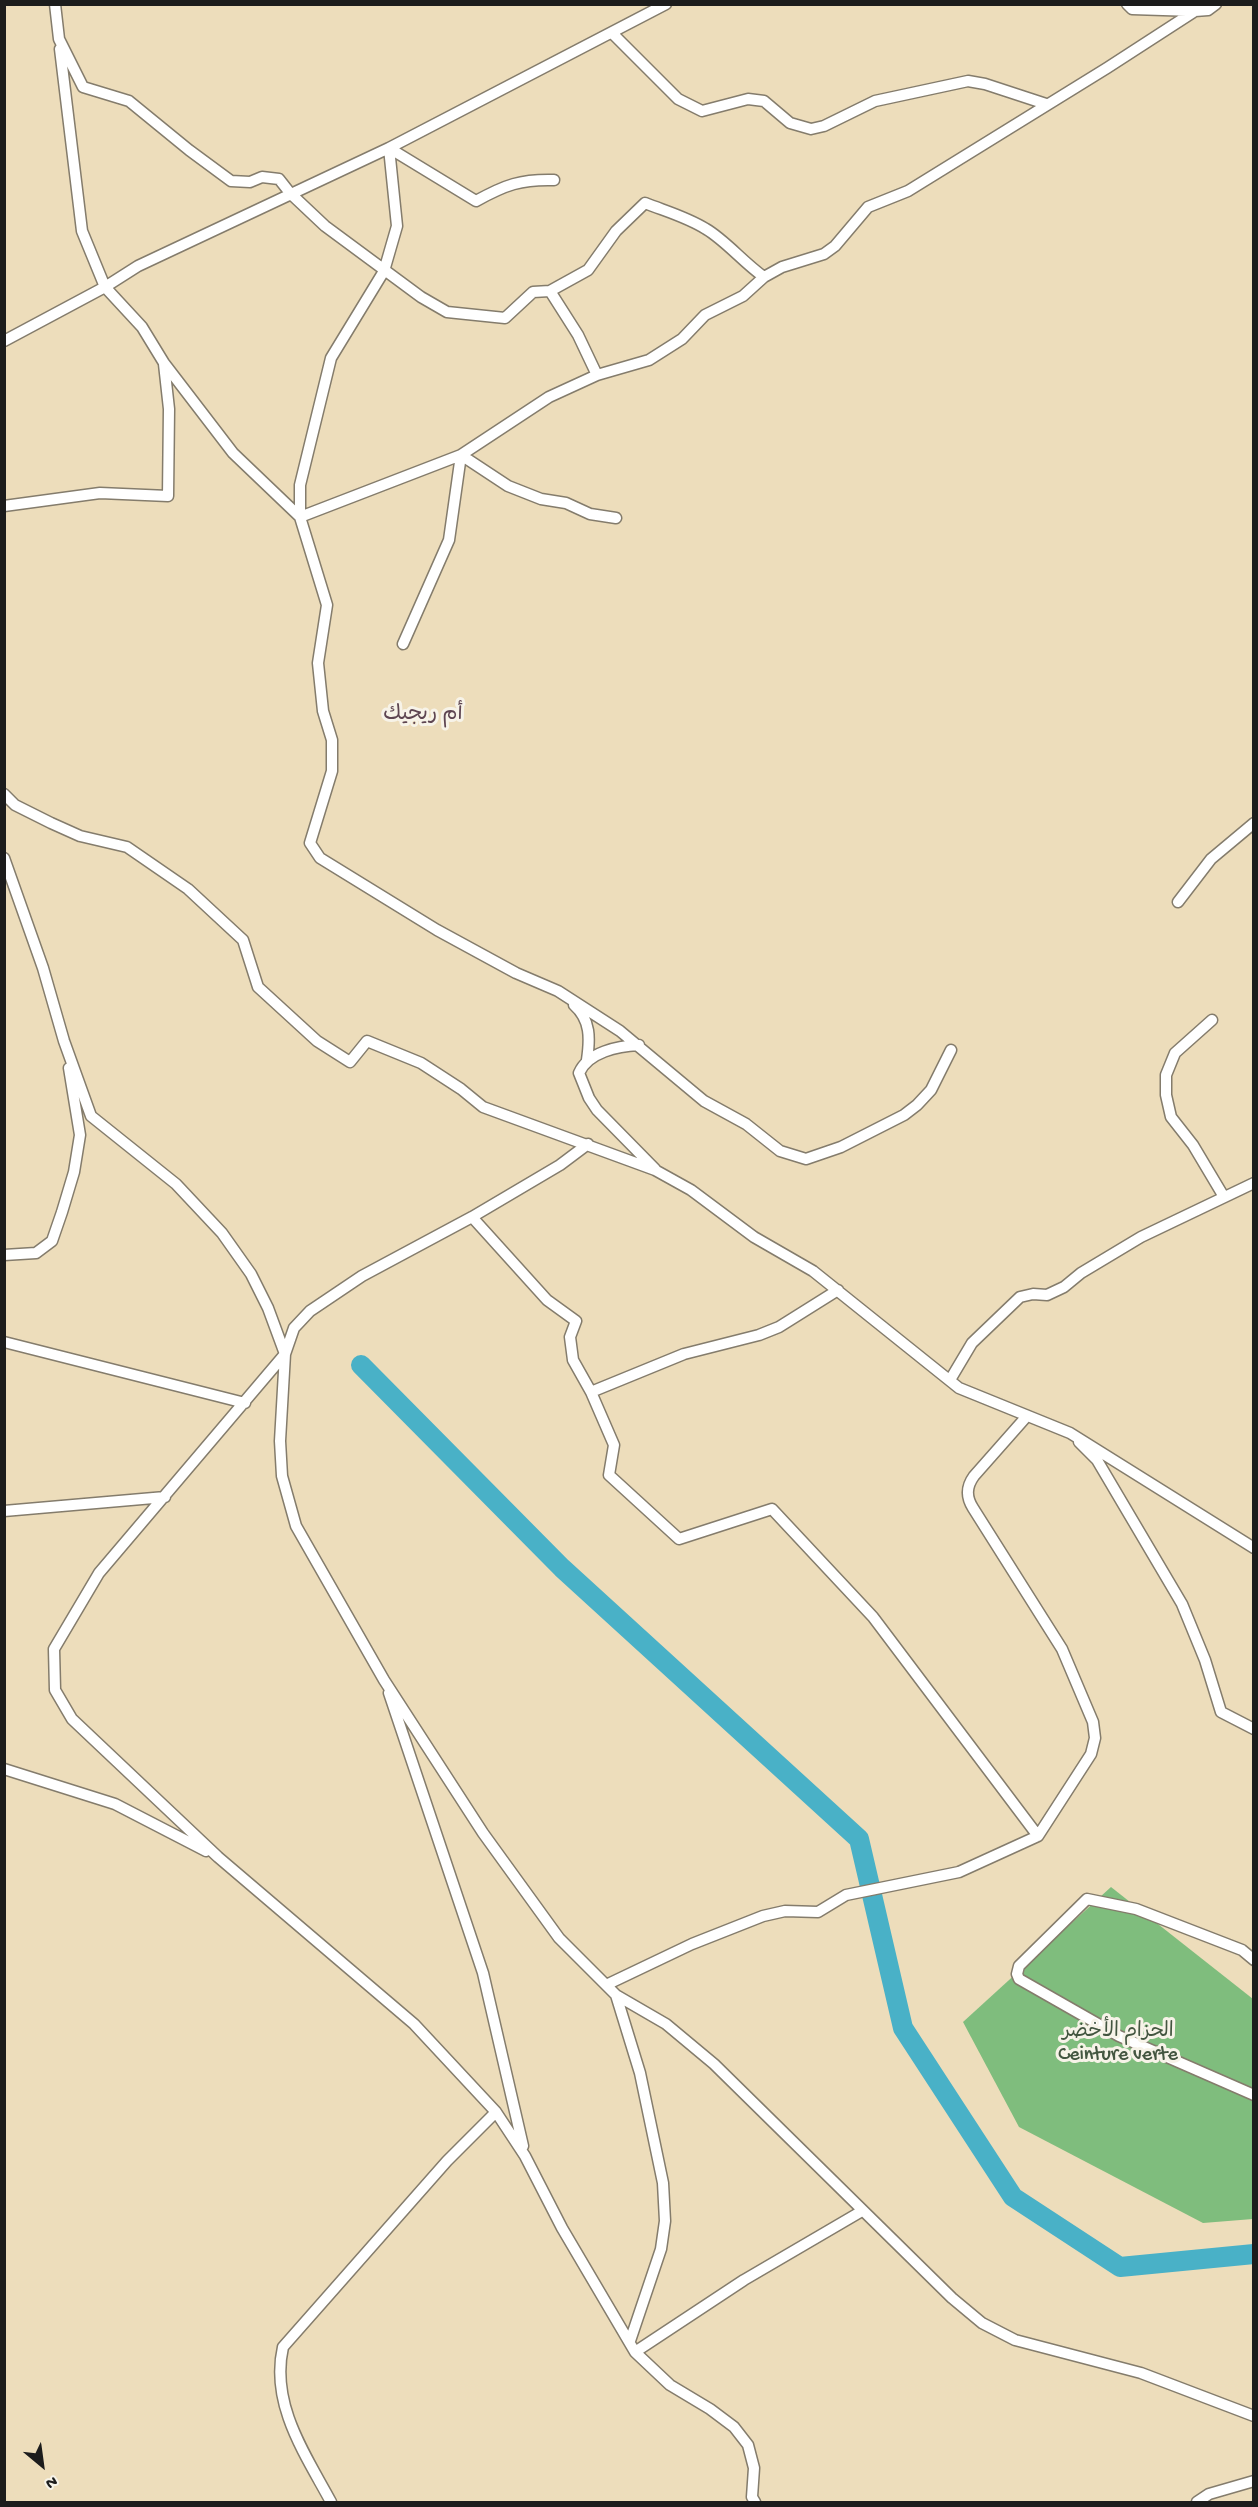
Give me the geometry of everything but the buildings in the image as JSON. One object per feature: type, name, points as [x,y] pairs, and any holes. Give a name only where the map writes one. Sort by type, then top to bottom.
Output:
[{"type":"street","points":[[55,4],[82,231],[105,287],[142,327],[164,363],[233,453],[300,517]]},
{"type":"street","points":[[4,341],[105,287],[138,266],[389,148],[666,4]]},
{"type":"street","points":[[1127,4],[1132,9],[1195,11],[1208,10],[1216,4]]},
{"type":"street","points":[[300,517],[461,455],[549,397],[597,375],[650,360],[682,339],[705,315],[743,296],[764,277],[782,267],[824,254],[835,246],[868,207],[908,191],[1107,69],[1195,11]]},
{"type":"street","points":[[612,33],[678,99],[702,111],[748,99],[764,101],[790,123],[811,129],[824,126],[875,101],[968,81],[985,84],[1047,104]]},
{"type":"street","points":[[59,39],[83,87],[129,100],[189,150],[231,181],[250,182],[262,177],[279,179],[290,194],[325,226],[384,272],[447,312],[505,318],[533,292],[550,291],[588,270],[616,231],[645,203],[708,229],[746,265],[764,277]]},
{"type":"street","points":[[389,148],[476,201],[510,184],[528,180],[554,180]]},
{"type":"street","points":[[389,148],[397,226],[384,272],[331,358],[300,485],[300,517],[327,605],[318,663],[323,711],[332,740],[332,771],[310,843],[320,858],[334,868],[506,968],[558,991],[621,1031],[704,1101],[746,1124],[780,1150],[806,1159],[841,1147],[904,1115],[931,1090],[951,1050]]},
{"type":"street","points":[[550,291],[578,335],[597,375]]},
{"type":"street","points":[[4,506],[100,493],[168,496],[169,409],[164,363]]},
{"type":"street","points":[[461,455],[508,486],[541,499],[566,503],[590,514],[616,518]]},
{"type":"street","points":[[403,645],[449,540],[461,455]]},
{"type":"street","points":[[4,794],[15,805],[80,836],[127,847],[188,889],[243,940],[258,987],[317,1041],[350,1062],[367,1041],[420,1063],[483,1107],[655,1170],[691,1190],[754,1237],[813,1271],[958,1388],[1070,1433],[1254,1548]]},
{"type":"street","points":[[1178,902],[1211,859],[1254,822]]},
{"type":"street","points":[[4,858],[40,959],[64,1041],[92,1116],[176,1184],[222,1233],[251,1274],[268,1308],[285,1354]]},
{"type":"street","points":[[558,991],[584,1017],[589,1030],[587,1060],[579,1073],[589,1098],[607,1123],[655,1170]]},
{"type":"street","points":[[1212,1020],[1175,1053],[1166,1075],[1166,1095],[1171,1117],[1193,1145],[1224,1197]]},
{"type":"street","points":[[4,1255],[36,1253],[52,1241],[74,1172],[80,1135],[64,1041]]},
{"type":"street","points":[[587,1060],[606,1052],[639,1045]]},
{"type":"street","points":[[588,1144],[560,1165],[362,1276],[310,1311],[294,1328],[285,1354],[280,1453],[282,1476],[296,1526],[384,1680],[483,1833],[559,1938],[616,1995],[666,2024],[714,2064],[952,2298],[982,2323],[1015,2340],[1141,2373],[1254,2416]]},
{"type":"street","points":[[950,1380],[972,1343],[1020,1297],[1047,1294],[1064,1287],[1081,1273],[1142,1237],[1254,1183]]},
{"type":"street","points":[[472,1216],[547,1300],[576,1321],[570,1337],[573,1360],[591,1392],[614,1444],[609,1475],[679,1539],[772,1509],[873,1617],[1038,1836]]},
{"type":"street","points":[[591,1392],[684,1354],[739,1341],[779,1328],[838,1290]]},
{"type":"street","points":[[4,1342],[245,1403]]},
{"type":"street","points":[[285,1354],[99,1573],[54,1649],[55,1690],[72,1719],[218,1857],[414,2024],[496,2112],[525,2156],[562,2228],[635,2352],[670,2385],[710,2409],[734,2427],[748,2445],[754,2468],[753,2501]]},
{"type":"street","points":[[606,1984],[692,1944],[763,1916],[785,1911],[818,1912],[846,1895],[959,1872],[1038,1836],[1091,1754],[1095,1738],[1094,1722],[1062,1649],[973,1509],[968,1496],[970,1482],[974,1476],[1027,1416]]},
{"type":"street","points":[[1070,1433],[1096,1460],[1182,1604],[1205,1660],[1221,1712],[1254,1729]]},
{"type":"street","points":[[4,1511],[165,1497]]},
{"type":"street","points":[[384,1680],[483,1973],[525,2156]]},
{"type":"street","points":[[4,1769],[115,1804],[218,1857]]},
{"type":"street","points":[[1254,1960],[1242,1950],[1136,1909],[1088,1899],[1019,1966],[1017,1974],[1019,1979],[1119,2036],[1254,2095]]},
{"type":"street","points":[[616,1995],[640,2073],[663,2183],[665,2221],[661,2249],[630,2341]]},
{"type":"street","points":[[331,2502],[290,2427],[281,2395],[279,2363],[283,2347],[447,2161],[496,2112]]},
{"type":"street","points":[[635,2352],[744,2280],[862,2211]]},
{"type":"street","points":[[1197,2502],[1209,2494],[1254,2481]]},
{"type":"green space","name":"الحزام الأخضر Ceinture verte","points":[[1111,1887],[1253,1999],[1253,2219],[1203,2223],[1019,2127],[963,2022]]},
{"type":"waterway","points":[[361,1365],[562,1568],[859,1839],[903,2028],[1013,2197],[1120,2267],[1254,2254]]},
{"type":"district","name":"أم ريجيك","points":[[423,716]]}]
